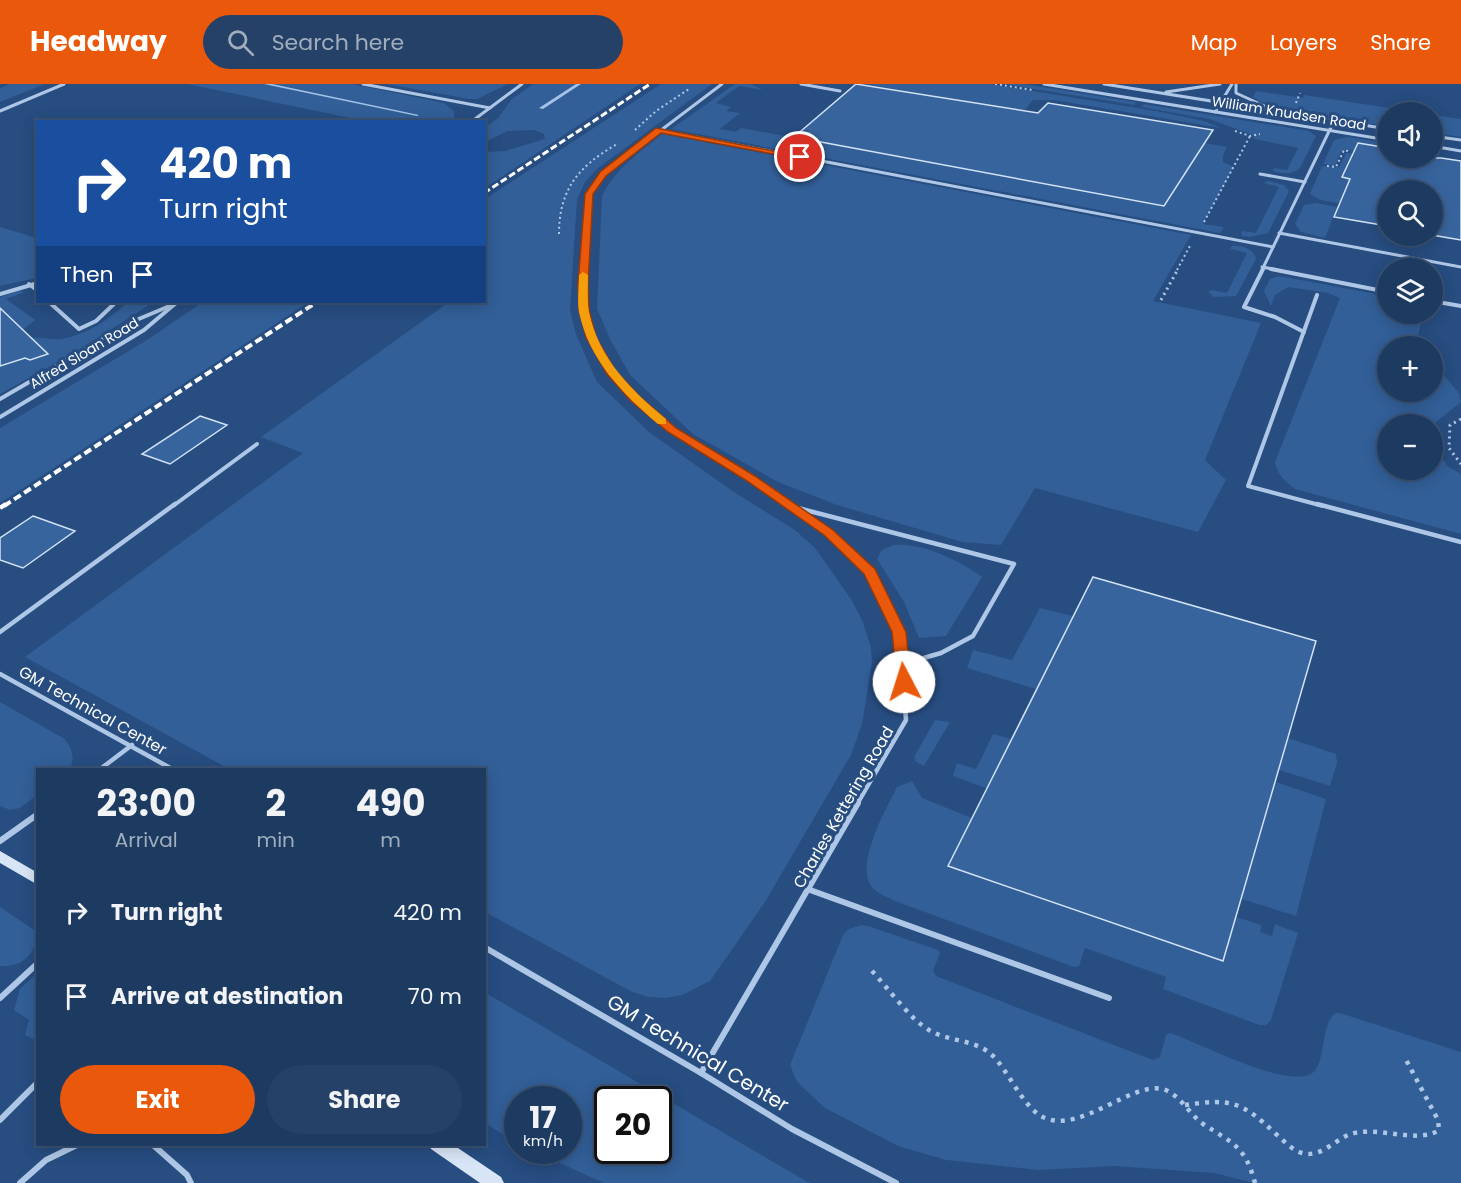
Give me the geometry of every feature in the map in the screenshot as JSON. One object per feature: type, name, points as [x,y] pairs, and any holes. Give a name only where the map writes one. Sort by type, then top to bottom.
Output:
[{"type":"main road","points":[[0,856],[36,879]]},
{"type":"main road","points":[[440,1146],[495,1183]]},
{"type":"lane","points":[[0,111],[64,84]]},
{"type":"lane","points":[[363,84],[490,108]]},
{"type":"lane","points":[[474,120],[522,84]]},
{"type":"lane","name":"Charles Kettering Road","points":[[701,1073],[810,890],[906,720],[899,632],[870,572],[829,533],[751,478],[672,430],[635,399],[610,372],[591,337],[584,310],[583,284],[589,194],[603,174],[722,84]]},
{"type":"lane","points":[[801,84],[840,91]]},
{"type":"lane","name":"William Knudsen Road","points":[[1044,84],[1377,138]]},
{"type":"lane","name":"William Knudsen Road","points":[[1104,84],[1377,127]]},
{"type":"lane","points":[[1159,93],[1220,84]]},
{"type":"lane","points":[[1215,112],[1234,84]]},
{"type":"lane","points":[[1234,84],[1236,93],[1279,113]]},
{"type":"lane","points":[[1106,94],[1112,85]]},
{"type":"lane","points":[[1304,332],[1275,317],[1244,307],[1334,121]]},
{"type":"lane","points":[[659,130],[1272,247]]},
{"type":"lane","points":[[1443,138],[1461,140]]},
{"type":"lane","points":[[1443,148],[1461,151]]},
{"type":"lane","points":[[1260,174],[1305,182]]},
{"type":"lane","points":[[1279,233],[1461,267]]},
{"type":"lane","points":[[1262,267],[1377,290]]},
{"type":"lane","points":[[0,294],[36,283]]},
{"type":"lane","points":[[29,284],[36,289]]},
{"type":"lane","points":[[1317,295],[1248,486],[1461,542]]},
{"type":"lane","points":[[50,303],[79,329],[96,321],[115,303]]},
{"type":"lane","name":"Alfred Sloan Road","points":[[0,399],[134,321],[176,303]]},
{"type":"lane","name":"Alfred Sloan Road","points":[[0,417],[144,330],[177,303]]},
{"type":"lane","points":[[1443,303],[1461,306]]},
{"type":"lane","points":[[0,632],[257,444]]},
{"type":"lane","points":[[789,506],[1014,564],[973,636],[941,653],[903,664]]},
{"type":"lane","name":"GM Technical Center","points":[[0,674],[171,768]]},
{"type":"lane","points":[[102,768],[132,745]]},
{"type":"lane","points":[[0,841],[36,815]]},
{"type":"lane","points":[[810,890],[1108,998]]},
{"type":"lane","name":"GM Technical Center","points":[[486,948],[701,1073],[792,1129],[896,1183]]},
{"type":"lane","points":[[0,998],[36,965]]},
{"type":"lane","points":[[0,1120],[36,1084]]},
{"type":"lane","points":[[20,1183],[36,1165],[57,1151],[73,1146]]},
{"type":"lane","points":[[155,1146],[187,1176],[191,1183]]},
{"type":"path","points":[[1314,163],[1336,167],[1344,150],[1351,152]]},
{"type":"path","points":[[1461,420],[1450,425],[1449,448],[1461,464]]},
{"type":"path","points":[[872,971],[920,1023],[930,1030],[976,1045],[990,1053],[1028,1104],[1043,1118],[1058,1121],[1099,1111],[1149,1088],[1167,1091],[1185,1105],[1192,1116],[1237,1146],[1248,1161],[1255,1183]]},
{"type":"path","points":[[1185,1105],[1212,1100],[1240,1104],[1249,1108],[1290,1147],[1304,1154],[1318,1153],[1356,1132],[1432,1136],[1438,1130],[1438,1120],[1404,1056]]},
{"type":"shaded area","points":[[10,84],[45,84],[0,102],[0,88]]},
{"type":"shaded area","points":[[187,84],[352,84],[444,103],[454,111],[452,120],[360,120]]},
{"type":"shaded area","points":[[387,84],[508,84],[477,99],[469,99]]},
{"type":"shaded area","points":[[533,84],[640,84],[486,187],[486,152],[505,151],[545,139],[544,134],[534,130],[508,131],[486,142],[486,127],[498,118],[512,99]]},
{"type":"shaded area","points":[[661,84],[712,84],[598,168],[585,182],[577,200],[570,310],[576,334],[597,382],[649,432],[731,490],[795,530],[815,548],[851,599],[863,622],[871,648],[872,663],[862,724],[851,755],[765,902],[710,981],[682,995],[666,998],[649,997],[632,992],[486,913],[486,768],[227,768],[25,657],[303,453],[261,437],[448,303],[486,303],[486,198]]},
{"type":"shaded area","points":[[735,84],[751,84],[763,90],[739,86],[716,103],[731,107],[726,111],[740,113],[720,129],[736,132],[741,128],[1164,206],[1205,143],[1227,147],[1223,155],[1223,162],[1234,167],[1203,224],[1224,227],[1220,233],[671,129]]},
{"type":"shaded area","points":[[864,84],[989,84],[1156,111],[1204,121],[1221,128],[1054,100],[1033,100],[1024,111]]},
{"type":"shaded area","points":[[1004,84],[1024,84],[1136,102],[1134,105]]},
{"type":"shaded area","points":[[1256,91],[1303,98],[1304,95],[1377,106],[1377,125],[1299,113],[1282,109],[1253,97]]},
{"type":"shaded area","points":[[1144,104],[1309,131],[1316,136],[1300,168],[1291,173],[1280,173],[1273,171],[1274,168],[1287,170],[1298,148],[1255,139],[1253,135],[1209,119],[1141,107]]},
{"type":"shaded area","points":[[1443,116],[1461,119],[1461,137],[1443,134]]},
{"type":"shaded area","points":[[662,134],[1191,235],[1153,301],[1261,323],[1205,460],[1226,480],[1198,532],[1035,488],[1001,545],[962,542],[837,505],[778,482],[693,434],[630,375],[597,309],[602,196],[607,186],[621,170]]},
{"type":"shaded area","points":[[1348,137],[1377,141],[1377,149],[1341,151],[1335,166],[1323,164],[1334,140]]},
{"type":"shaded area","points":[[1346,153],[1353,153],[1343,177],[1350,179],[1340,201],[1337,203],[1320,200],[1310,194],[1322,166],[1339,167]]},
{"type":"shaded area","points":[[1268,181],[1284,185],[1289,191],[1268,233],[1250,237],[1242,236],[1243,231],[1256,233],[1279,187],[1264,183]]},
{"type":"shaded area","points":[[1316,203],[1337,207],[1325,238],[1301,232],[1295,224],[1304,205]]},
{"type":"shaded area","points":[[0,227],[36,238],[36,278],[0,286]]},
{"type":"shaded area","points":[[1232,246],[1247,248],[1256,259],[1236,296],[1214,297],[1208,292],[1212,290],[1227,293],[1247,253],[1230,249]]},
{"type":"shaded area","points":[[1279,276],[1377,294],[1377,324],[1421,324],[1418,336],[1377,336],[1377,402],[1443,402],[1443,375],[1459,393],[1461,402],[1443,416],[1443,414],[1377,414],[1377,480],[1443,480],[1443,459],[1447,466],[1461,474],[1461,534],[1295,489],[1285,481],[1275,462],[1340,298],[1328,293],[1288,287],[1275,295],[1271,306],[1264,291],[1270,279]]},
{"type":"shaded area","points":[[19,291],[25,292],[6,299],[35,320],[23,330],[5,313],[0,314],[0,297]]},
{"type":"shaded area","points":[[127,303],[150,303],[77,351],[0,394],[0,366],[48,354],[32,338],[71,337],[105,320]]},
{"type":"shaded area","points":[[202,303],[307,303],[0,503],[0,428],[147,340]]},
{"type":"shaded area","points":[[893,545],[916,546],[940,553],[963,564],[982,577],[946,636],[919,638],[904,602],[877,559],[882,550]]},
{"type":"shaded area","points":[[1040,608],[1073,616],[1036,689],[967,668],[973,650],[1012,660]]},
{"type":"shaded area","points":[[0,702],[63,738],[71,749],[73,757],[70,768],[36,768],[36,796],[20,808],[10,810],[0,806]]},
{"type":"shaded area","points":[[935,720],[950,722],[924,766],[916,762],[914,757]]},
{"type":"shaded area","points":[[993,734],[1011,739],[986,788],[953,776],[957,763],[976,769]]},
{"type":"shaded area","points":[[1288,738],[1336,754],[1337,763],[1330,786],[1279,770]]},
{"type":"shaded area","points":[[912,781],[922,798],[972,818],[948,866],[1223,961],[1236,917],[1262,925],[1260,932],[1272,936],[1275,924],[1298,933],[1271,1020],[1266,1025],[1259,1025],[1163,989],[1166,977],[1085,948],[1079,966],[1074,967],[895,901],[877,892],[867,877],[869,851],[897,787]]},
{"type":"shaded area","points":[[1276,782],[1326,799],[1296,916],[1241,899]]},
{"type":"shaded area","points":[[0,907],[36,931],[36,940],[27,958],[16,964],[0,966]]},
{"type":"shaded area","points":[[861,925],[938,950],[940,953],[933,971],[936,976],[1153,1060],[1160,1057],[1166,1035],[1170,1033],[1269,1072],[1306,1076],[1316,1069],[1328,1024],[1336,1013],[1461,1052],[1461,1183],[1254,1183],[1214,1173],[1114,1166],[1038,1170],[946,1160],[898,1146],[825,1108],[797,1082],[790,1065],[843,935],[849,929]]},
{"type":"shaded area","points":[[36,974],[36,1040],[25,1035],[29,1020],[14,1010],[20,989]]},
{"type":"shaded area","points":[[486,993],[644,1086],[594,1086],[594,1164],[672,1164],[672,1102],[810,1183],[604,1183],[562,1164],[582,1164],[582,1086],[504,1086],[504,1135],[486,1124]]},
{"type":"building","points":[[856,84],[1038,113],[1048,103],[1213,130],[1164,206],[794,137]]},
{"type":"building","points":[[1358,143],[1377,146],[1377,168],[1443,168],[1443,158],[1461,161],[1461,240],[1443,237],[1443,180],[1377,180],[1377,224],[1334,217],[1350,179],[1342,177]]},
{"type":"building","points":[[0,308],[48,354],[0,366]]},
{"type":"building","points":[[200,416],[227,425],[170,464],[142,454]]},
{"type":"building","points":[[33,516],[75,531],[23,568],[0,560],[0,538]]},
{"type":"building","points":[[1093,577],[1316,641],[1223,961],[948,866]]},
{"type":"waterway","points":[[266,84],[417,115]]},
{"type":"waterway","points":[[541,108],[579,84]]},
{"type":"railway","points":[[486,192],[650,84]]},
{"type":"railway","points":[[4,506],[315,303]]},
{"type":"railway","points":[[0,508],[6,504]]},
{"type":"slow traffic","points":[[583,275],[584,310],[591,337],[610,372],[635,399],[662,421]]},
{"type":"route","points":[[800,157],[659,130],[603,174],[589,194],[586,214],[584,310],[591,337],[610,372],[635,399],[672,430],[751,478],[829,533],[870,572],[899,632],[904,682]]}]
